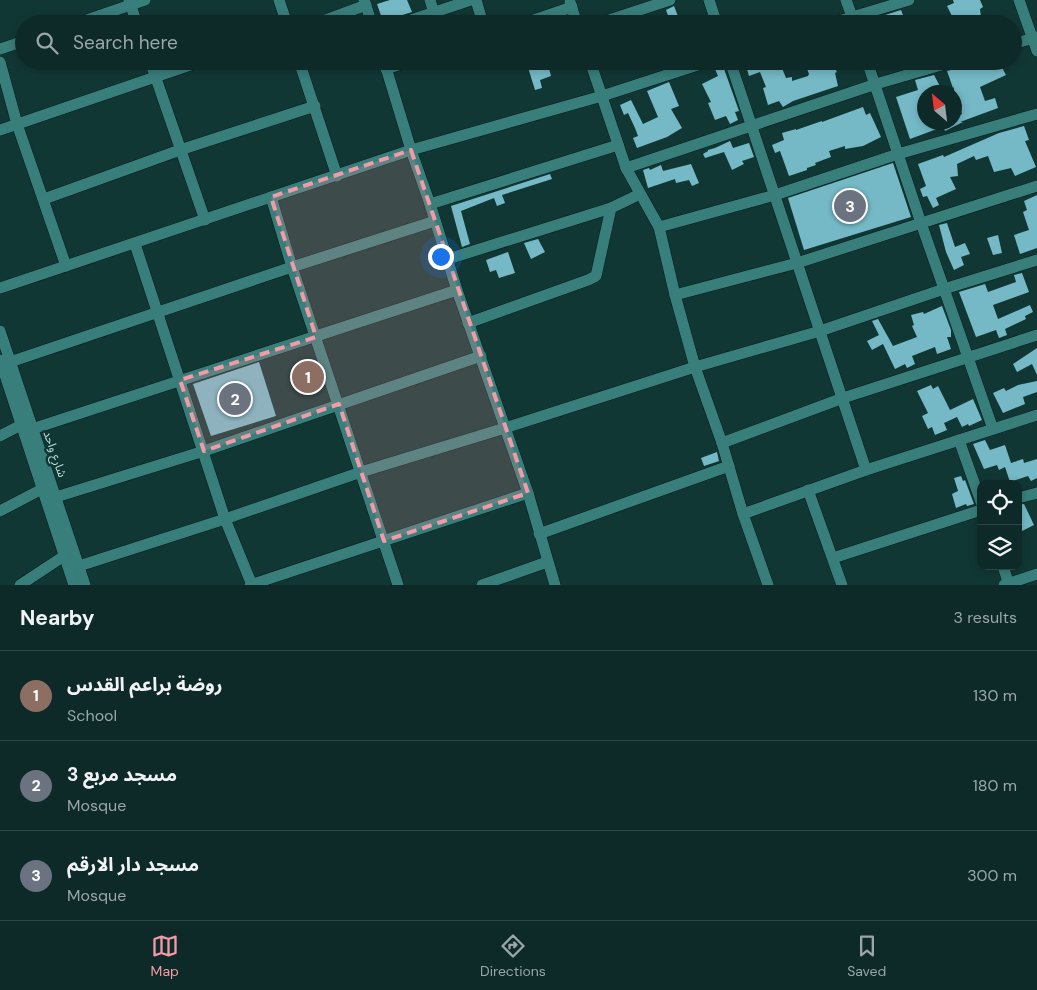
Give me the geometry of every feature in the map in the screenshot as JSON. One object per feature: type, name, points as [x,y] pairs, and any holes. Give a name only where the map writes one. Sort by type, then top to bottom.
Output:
[{"type":"street","points":[[98,15],[130,2],[145,0]]},
{"type":"street","points":[[279,0],[284,15]]},
{"type":"street","points":[[430,0],[434,12]]},
{"type":"street","points":[[425,15],[471,0]]},
{"type":"street","points":[[476,0],[480,15]]},
{"type":"street","points":[[624,15],[670,0]]},
{"type":"street","points":[[709,0],[714,15]]},
{"type":"street","points":[[846,0],[851,15]]},
{"type":"street","points":[[867,15],[909,0]]},
{"type":"street","points":[[1019,0],[1035,38],[1037,51]]},
{"type":"street","points":[[130,2],[134,15]]},
{"type":"street","points":[[336,15],[365,3],[369,15]]},
{"type":"street","points":[[544,15],[571,4]]},
{"type":"street","points":[[1022,42],[1035,38]]},
{"type":"street","points":[[0,49],[15,44]]},
{"type":"street","points":[[0,62],[17,124],[66,266]]},
{"type":"street","points":[[154,70],[205,220]]},
{"type":"street","points":[[0,130],[174,70]]},
{"type":"street","points":[[303,70],[337,176]]},
{"type":"street","points":[[387,70],[468,323],[528,493],[555,585]]},
{"type":"street","points":[[593,70],[626,168],[659,227],[695,367],[729,466],[764,584]]},
{"type":"street","points":[[0,288],[411,150],[602,96],[682,70]]},
{"type":"street","points":[[733,70],[866,470]]},
{"type":"street","points":[[871,70],[921,223],[993,428]]},
{"type":"street","points":[[626,168],[751,125],[924,70]]},
{"type":"street","points":[[44,199],[180,150],[315,106]]},
{"type":"street","points":[[659,227],[775,195],[898,154],[1037,114]]},
{"type":"street","points":[[430,204],[618,145]]},
{"type":"street","points":[[675,295],[797,263],[1037,186]]},
{"type":"street","points":[[448,259],[611,208],[640,194]]},
{"type":"street","points":[[271,197],[292,266],[398,585]]},
{"type":"street","points":[[468,323],[596,276],[611,208]]},
{"type":"street","points":[[5,361],[435,221]]},
{"type":"street","points":[[135,244],[225,519],[251,585],[528,493]]},
{"type":"street","points":[[79,566],[225,519],[361,472],[695,367],[820,331],[1037,260]]},
{"type":"street","points":[[0,436],[316,337],[457,290]]},
{"type":"street","name":"شارع واحد","points":[[0,331],[5,361],[27,427],[56,498],[85,585]]},
{"type":"street","points":[[722,444],[843,398],[1037,335]]},
{"type":"street","points":[[56,498],[204,451],[481,356]]},
{"type":"street","points":[[743,514],[866,470],[1037,415]]},
{"type":"street","name":"شارع واحد","points":[[27,427],[42,489],[74,585]]},
{"type":"street","points":[[959,440],[977,491]]},
{"type":"street","points":[[539,534],[729,466]]},
{"type":"street","points":[[0,511],[42,489]]},
{"type":"street","points":[[808,490],[842,585]]},
{"type":"street","points":[[1022,497],[1037,493]]},
{"type":"street","points":[[833,558],[977,511]]},
{"type":"street","points":[[20,585],[64,556]]},
{"type":"street","points":[[482,585],[547,562]]},
{"type":"street","points":[[1004,570],[1007,584],[1037,574]]},
{"type":"highlighted area","points":[[411,150],[528,493],[384,541],[339,404],[204,451],[180,380],[316,337],[271,197]]},
{"type":"building","points":[[390,0],[407,0],[412,12],[402,15],[381,15],[377,4]]},
{"type":"building","points":[[953,0],[980,0],[983,7],[980,9],[981,15],[952,15],[947,6],[954,3]]},
{"type":"building","points":[[674,6],[678,15],[668,15],[666,10]]},
{"type":"building","points":[[901,10],[903,15],[885,15]]},
{"type":"building","points":[[529,70],[549,70],[551,76],[540,80],[542,88],[535,90]]},
{"type":"building","points":[[715,70],[724,70],[739,111],[735,112],[738,120],[730,124],[726,116],[715,120],[708,103],[711,102],[702,84],[718,76]]},
{"type":"building","points":[[747,70],[783,70],[786,78],[792,77],[792,81],[808,76],[807,70],[836,70],[838,86],[793,101],[783,107],[779,101],[768,105],[763,88],[766,87],[760,72],[749,76]]},
{"type":"building","points":[[951,70],[1003,70],[1006,75],[980,87],[985,101],[995,98],[998,108],[962,121],[962,85],[952,85],[947,71]]},
{"type":"building","points":[[934,75],[939,85],[917,85],[917,87],[915,80]]},
{"type":"building","points":[[669,82],[679,106],[671,109],[682,128],[667,137],[637,148],[633,138],[638,136],[635,128],[628,113],[624,115],[620,105],[631,100],[643,124],[658,117],[647,91]]},
{"type":"building","points":[[917,90],[917,130],[934,130],[910,139],[896,97]]},
{"type":"building","points":[[863,107],[866,115],[870,113],[881,137],[863,146],[845,149],[845,146],[829,151],[831,157],[815,163],[816,165],[807,168],[807,170],[789,176],[780,151],[775,153],[772,145],[784,140],[782,133],[822,122]]},
{"type":"building","points":[[1024,126],[1029,140],[1025,141],[1036,167],[1015,176],[1011,168],[994,172],[988,156],[976,160],[974,156],[957,164],[958,176],[950,177],[956,189],[936,198],[939,205],[933,208],[927,196],[923,197],[920,189],[926,186],[918,164],[943,155],[944,157],[999,133]]},
{"type":"building","points":[[730,141],[733,148],[749,143],[754,157],[742,161],[744,164],[732,170],[724,152],[705,158],[703,154],[708,150]]},
{"type":"building","points":[[893,163],[911,217],[804,250],[788,198]]},
{"type":"building","points":[[691,164],[699,183],[692,186],[689,180],[676,183],[675,179],[648,188],[643,170],[649,168],[650,170],[661,165],[663,171]]},
{"type":"building","points":[[550,174],[552,179],[502,195],[505,203],[497,206],[494,198],[461,211],[470,244],[462,247],[451,206]]},
{"type":"building","points":[[1037,195],[1037,248],[1020,254],[1014,235],[1029,230],[1023,212],[1027,210],[1024,201]]},
{"type":"building","points":[[947,223],[955,247],[965,243],[970,254],[961,257],[964,265],[954,270],[946,252],[939,225]]},
{"type":"building","points":[[998,235],[1002,253],[993,255],[987,238]]},
{"type":"building","points":[[538,239],[545,252],[531,259],[524,243]]},
{"type":"building","points":[[508,252],[515,273],[499,278],[496,270],[490,272],[486,260]]},
{"type":"building","points":[[1022,273],[1029,292],[993,305],[998,319],[1030,305],[1033,312],[1025,316],[1026,319],[1005,329],[1007,335],[999,338],[996,330],[976,337],[959,292],[985,284],[988,292],[1016,282],[1014,275]]},
{"type":"building","points":[[942,306],[951,330],[951,337],[947,337],[951,349],[937,354],[935,347],[912,356],[915,364],[907,368],[905,364],[895,369],[883,344],[872,350],[867,341],[879,335],[872,321],[878,319],[893,346],[917,337],[912,326],[914,325],[911,315],[923,312],[924,314]]},
{"type":"building","points":[[1037,348],[1037,375],[1032,364],[1017,372],[1013,364]]},
{"type":"building","points":[[259,362],[276,416],[211,436],[193,384]]},
{"type":"building","points":[[1037,381],[1037,392],[1023,397],[1025,404],[1003,413],[993,393],[1004,388],[1006,391],[1018,385]]},
{"type":"building","points":[[931,385],[933,389],[938,386],[950,410],[973,399],[982,420],[962,427],[957,417],[944,423],[947,430],[935,435],[932,427],[928,429],[922,416],[928,413],[917,391]]},
{"type":"building","points":[[985,440],[990,450],[1005,445],[1011,463],[1023,459],[1024,463],[1037,459],[1037,478],[1031,481],[1028,476],[1009,480],[1005,467],[999,470],[997,465],[984,469],[973,444]]},
{"type":"building","points":[[717,452],[719,461],[704,466],[701,458]]},
{"type":"building","points":[[961,476],[963,481],[965,480],[974,504],[967,506],[966,504],[956,508],[952,494],[958,491],[954,478]]},
{"type":"building","points":[[1022,504],[1024,504],[1034,525],[1022,531],[1022,525]]},
{"type":"place","name":"مسجد دار الارقم","points":[[850,206]]},
{"type":"place","name":"روضة براعم القدس","points":[[308,377]]},
{"type":"place","name":"مسجد مربع 3","points":[[235,399]]}]
